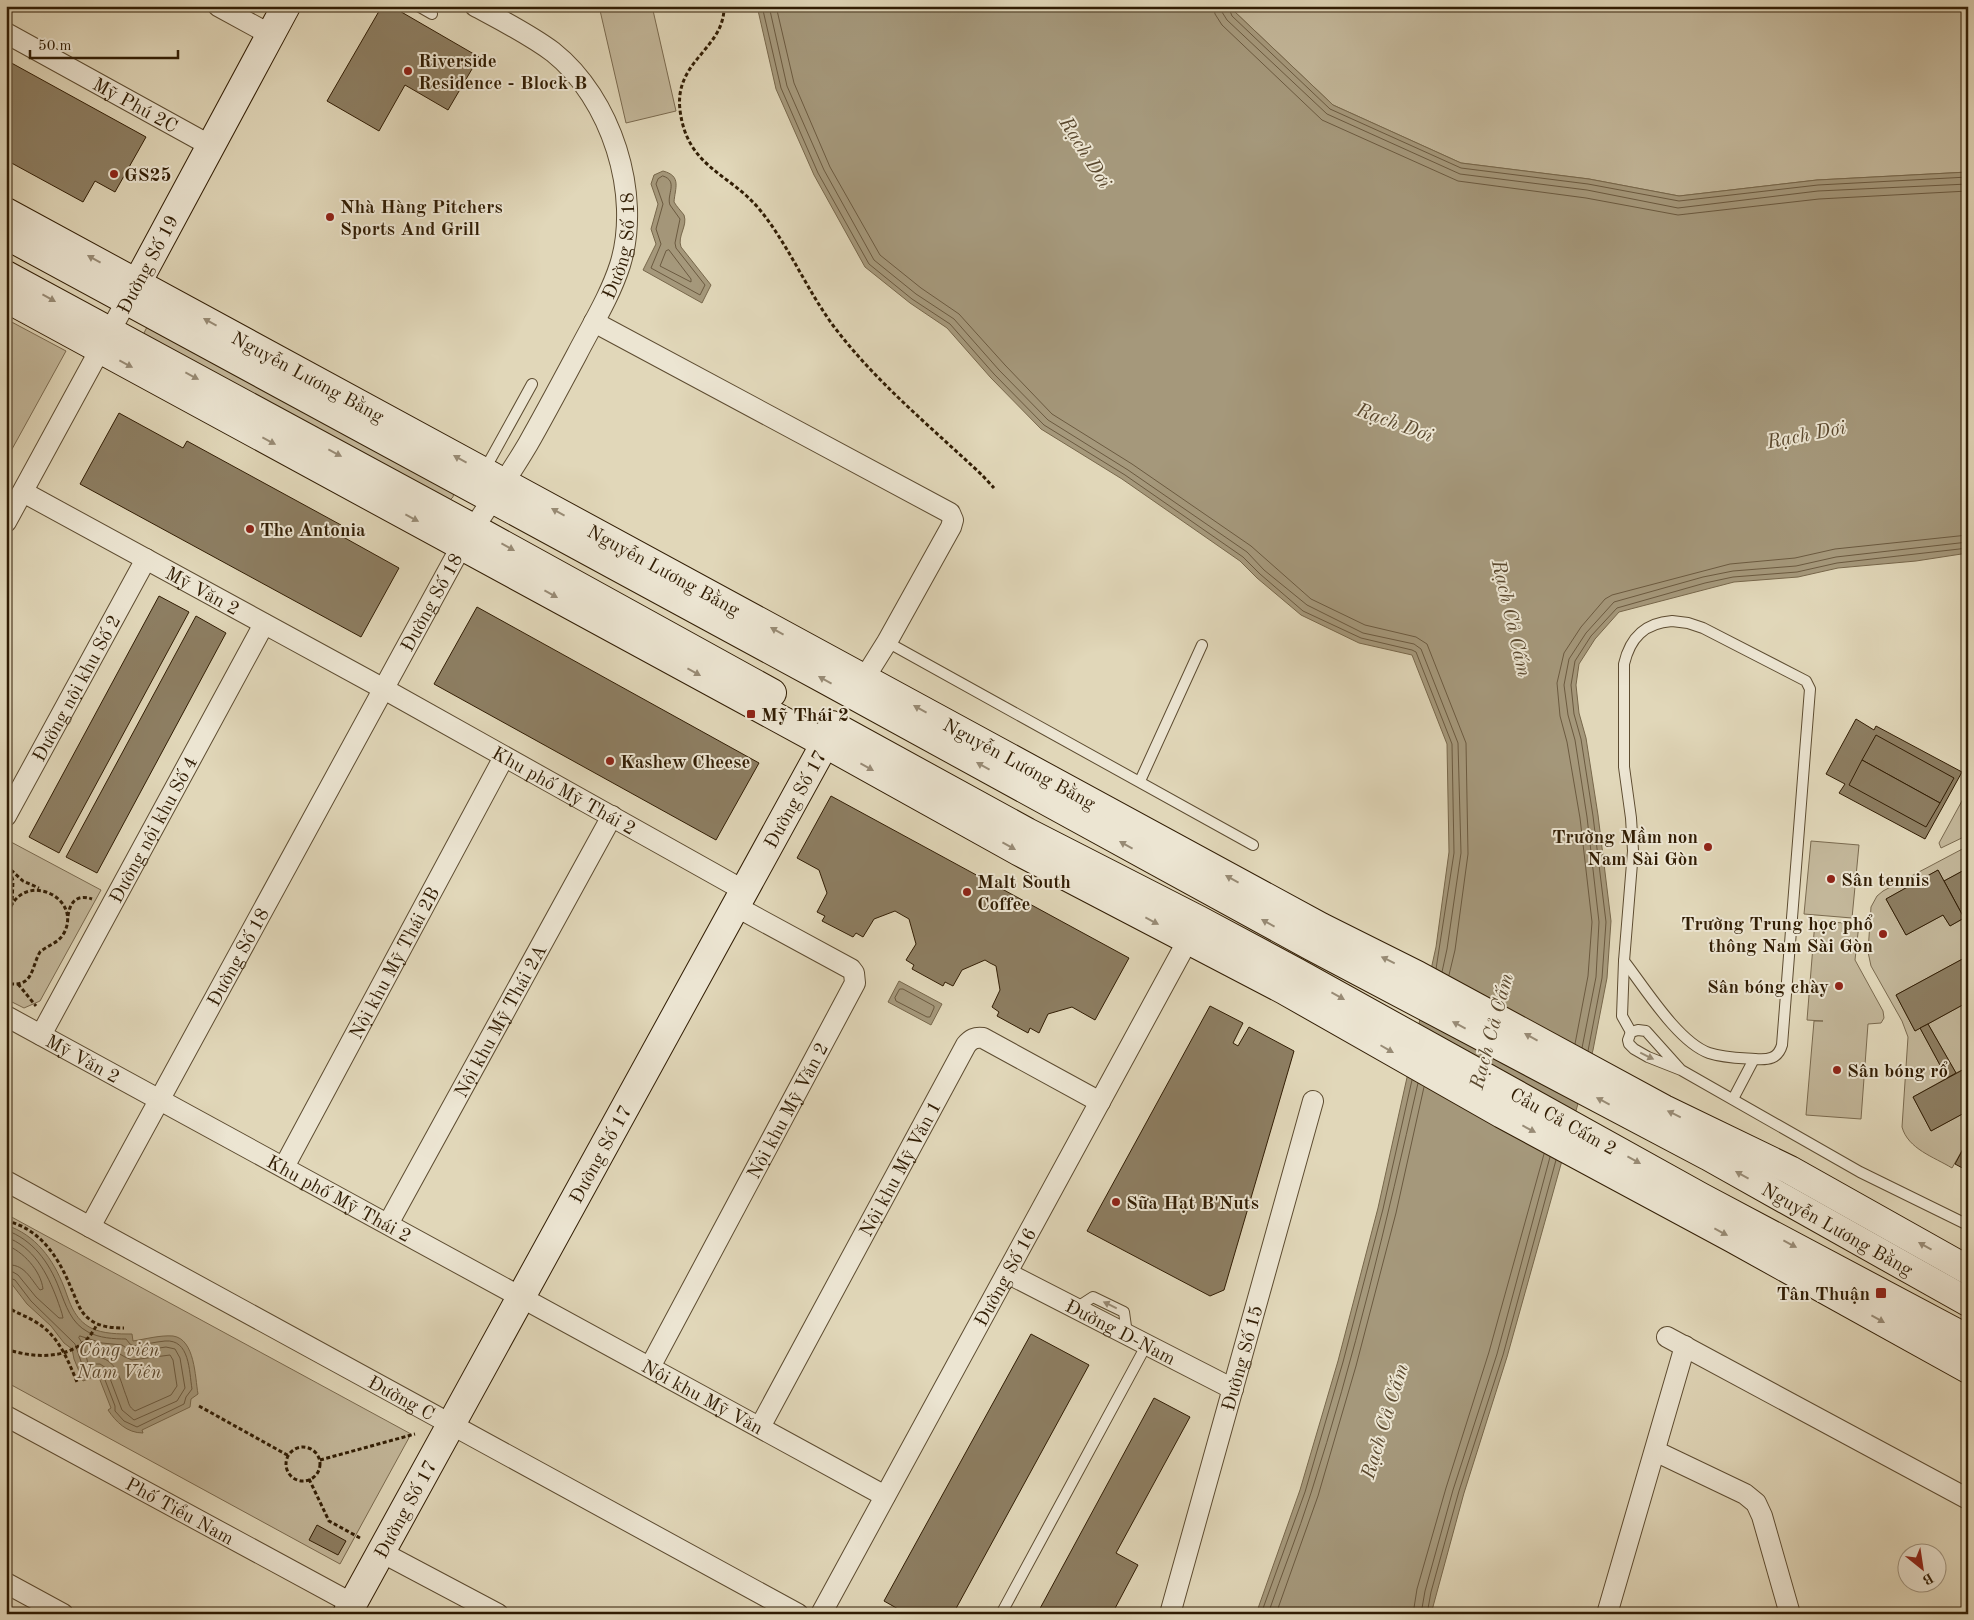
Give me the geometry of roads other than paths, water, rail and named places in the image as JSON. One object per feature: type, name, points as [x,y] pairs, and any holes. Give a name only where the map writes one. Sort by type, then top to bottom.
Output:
[{"type":"main road","name":"Đường Số 19","points":[[132,292],[286,6]]},
{"type":"main road","name":"Nguyễn Lương Bằng","points":[[6,212],[132,292]]},
{"type":"main road","name":"Nguyễn Lương Bằng","points":[[6,234],[132,292],[493,484],[1316,937]]},
{"type":"main road","points":[[6,275],[105,341]]},
{"type":"main road","points":[[6,298],[105,341],[468,537],[829,735],[1018,851],[1194,930]]},
{"type":"main road","name":"Đường Số 17","points":[[350,1609],[370,1545],[452,1423],[829,735],[859,687]]},
{"type":"main road","name":"Cầu Cả Cấm 2","points":[[1194,930],[1290,981],[1690,1203]]},
{"type":"main road","name":"Cầu Cả Cấm 2","points":[[1316,937],[1713,1146]]},
{"type":"main road","name":"Nguyễn Lương Bằng","points":[[1713,1146],[1790,1170],[1968,1270]]},
{"type":"main road","name":"Nguyễn Lương Bằng","points":[[1713,1146],[1968,1302]]},
{"type":"main road","name":"Nguyễn Lương Bằng","points":[[1690,1203],[1968,1339]]},
{"type":"main road","points":[[1690,1203],[1968,1369]]},
{"type":"street","points":[[218,6],[271,35]]},
{"type":"street","name":"Đường Số 18","points":[[90,1227],[468,537],[493,484],[528,445],[614,284],[621,264],[626,206],[622,170],[615,141],[603,115],[563,61],[532,38],[479,7]]},
{"type":"street","name":"Mỹ Phú 2C","points":[[6,33],[211,146]]},
{"type":"street","name":"Đường Số 19","points":[[6,522],[132,292]]},
{"type":"street","points":[[594,322],[950,513],[952,524],[887,642],[859,687]]},
{"type":"street","name":"Mỹ Văn 2","points":[[23,492],[384,689]]},
{"type":"street","name":"Đường nội khu Số 2","points":[[6,816],[146,559]]},
{"type":"street","name":"Đường nội khu Số 4","points":[[41,1035],[264,624]]},
{"type":"street","name":"Khu phố Mỹ Thái 2","points":[[384,689],[612,816],[739,898]]},
{"type":"street","name":"Nội khu Mỹ Thái 2B","points":[[284,1167],[504,756]]},
{"type":"street","name":"Nội khu Mỹ Thái 2A","points":[[388,1224],[612,816]]},
{"type":"street","name":"Nội khu Mỹ Văn 2","points":[[650,1367],[854,983],[854,973],[851,969],[739,898]]},
{"type":"street","name":"Đường Số 16","points":[[821,1614],[1194,930]]},
{"type":"street","name":"Mỹ Văn 2","points":[[6,1016],[160,1099]]},
{"type":"street","name":"Nội khu Mỹ Văn 1","points":[[760,1427],[970,1040],[976,1037],[983,1038],[1100,1102]]},
{"type":"street","name":"Khu phố Mỹ Thái 2","points":[[160,1099],[521,1296]]},
{"type":"street","name":"Đường Số 15","points":[[1170,1614],[1313,1101]]},
{"type":"street","name":"Đường C","points":[[6,1181],[452,1423],[798,1614]]},
{"type":"street","name":"Đường D-Nam","points":[[1007,1272],[1233,1389]]},
{"type":"street","name":"Nội khu Mỹ Văn","points":[[521,1296],[885,1496]]},
{"type":"street","points":[[1667,1337],[1968,1499]]},
{"type":"street","points":[[1607,1614],[1685,1346]]},
{"type":"street","name":"Phố Tiểu Nam","points":[[6,1416],[350,1609]]},
{"type":"street","points":[[1655,1451],[1745,1494],[1756,1504],[1762,1516],[1790,1614]]},
{"type":"street","points":[[370,1545],[498,1614]]},
{"type":"street","points":[[6,1583],[41,1608],[63,1614]]},
{"type":"lane","points":[[418,6],[432,14]]},
{"type":"lane","points":[[493,484],[532,384]]},
{"type":"lane","points":[[1624,961],[1675,1028],[1699,1049],[1715,1055],[1754,1059],[1771,1059],[1778,1052],[1782,1044],[1810,688],[1806,681],[1703,628],[1688,623],[1664,622],[1648,626],[1636,635],[1628,648],[1624,664],[1624,760],[1633,851],[1624,961],[1622,1016],[1632,1032]]},
{"type":"lane","points":[[887,642],[1253,845]]},
{"type":"lane","points":[[1140,781],[1202,645]]},
{"type":"lane","points":[[1681,1070],[1646,1031],[1638,1030],[1632,1032],[1628,1040],[1634,1049],[1648,1057],[1681,1070],[1860,1172],[1968,1225]]},
{"type":"lane","points":[[1733,1099],[1754,1059]]},
{"type":"lane","points":[[1001,1614],[1147,1344]]},
{"type":"water","points":[[757,6],[1232,6],[1235,12],[1333,105],[1461,163],[1589,179],[1679,196],[1817,180],[1968,172],[1968,553],[1916,561],[1838,568],[1798,577],[1734,582],[1619,612],[1595,639],[1579,664],[1576,685],[1579,713],[1586,738],[1598,815],[1611,921],[1607,978],[1593,1050],[1507,1357],[1464,1493],[1431,1614],[1256,1614],[1300,1490],[1338,1361],[1378,1208],[1436,947],[1449,852],[1447,744],[1412,655],[1359,643],[1301,615],[1240,561],[1122,479],[1041,429],[991,378],[947,328],[910,303],[865,267],[814,175],[776,89]]},
{"type":"water","points":[[663,171],[669,173],[675,179],[674,202],[685,219],[680,239],[681,247],[711,285],[702,303],[643,270],[656,244],[651,229],[658,204],[651,184],[654,175]]},
{"type":"water","points":[[899,981],[942,1004],[931,1025],[888,1002]]},
{"type":"water","points":[[6,1225],[26,1235],[42,1249],[55,1267],[73,1310],[80,1320],[91,1328],[116,1334],[132,1334],[133,1341],[173,1336],[186,1344],[193,1360],[198,1394],[191,1399],[190,1407],[142,1430],[143,1433],[127,1429],[118,1423],[108,1410],[111,1408],[98,1375],[83,1381],[72,1349],[27,1304],[11,1283],[6,1286]]},
{"type":"place","name":"Riverside Residence - Block B","points":[[408,71]]},
{"type":"place","name":"GS25","points":[[114,174]]},
{"type":"place","name":"Nhà Hàng Pitchers Sports And Grill","points":[[330,217]]},
{"type":"place","name":"The Antonia","points":[[250,529]]},
{"type":"place","name":"Mỹ Thái 2","points":[[751,714]]},
{"type":"place","name":"Kashew Cheese","points":[[610,761]]},
{"type":"place","name":"Trường Mầm non Nam Sài Gòn","points":[[1708,847]]},
{"type":"place","name":"Sân tennis","points":[[1831,879]]},
{"type":"place","name":"Malt South Coffee","points":[[967,892]]},
{"type":"place","name":"Trường Trung học phổ thông Nam Sài Gòn","points":[[1883,934]]},
{"type":"place","name":"Sân bóng chày","points":[[1839,986]]},
{"type":"place","name":"Sân bóng rổ","points":[[1837,1070]]},
{"type":"place","name":"Sữa Hạt B'Nuts","points":[[1116,1202]]},
{"type":"place","name":"Tân Thuận","points":[[1881,1293]]},
{"type":"water label","name":"Rạch Dơi","points":[[1086,152]]},
{"type":"water label","name":"Rạch Dơi","points":[[1395,422]]},
{"type":"water label","name":"Rạch Dơi","points":[[1806,434]]},
{"type":"water label","name":"Rạch Cả Cấm","points":[[1512,618]]},
{"type":"water label","name":"Rạch Cả Cấm","points":[[1491,1031]]},
{"type":"water label","name":"Rạch Cả Cấm","points":[[1384,1421]]},
{"type":"park label","name":"Công viên Nam Viên","points":[[119,1360]]}]
